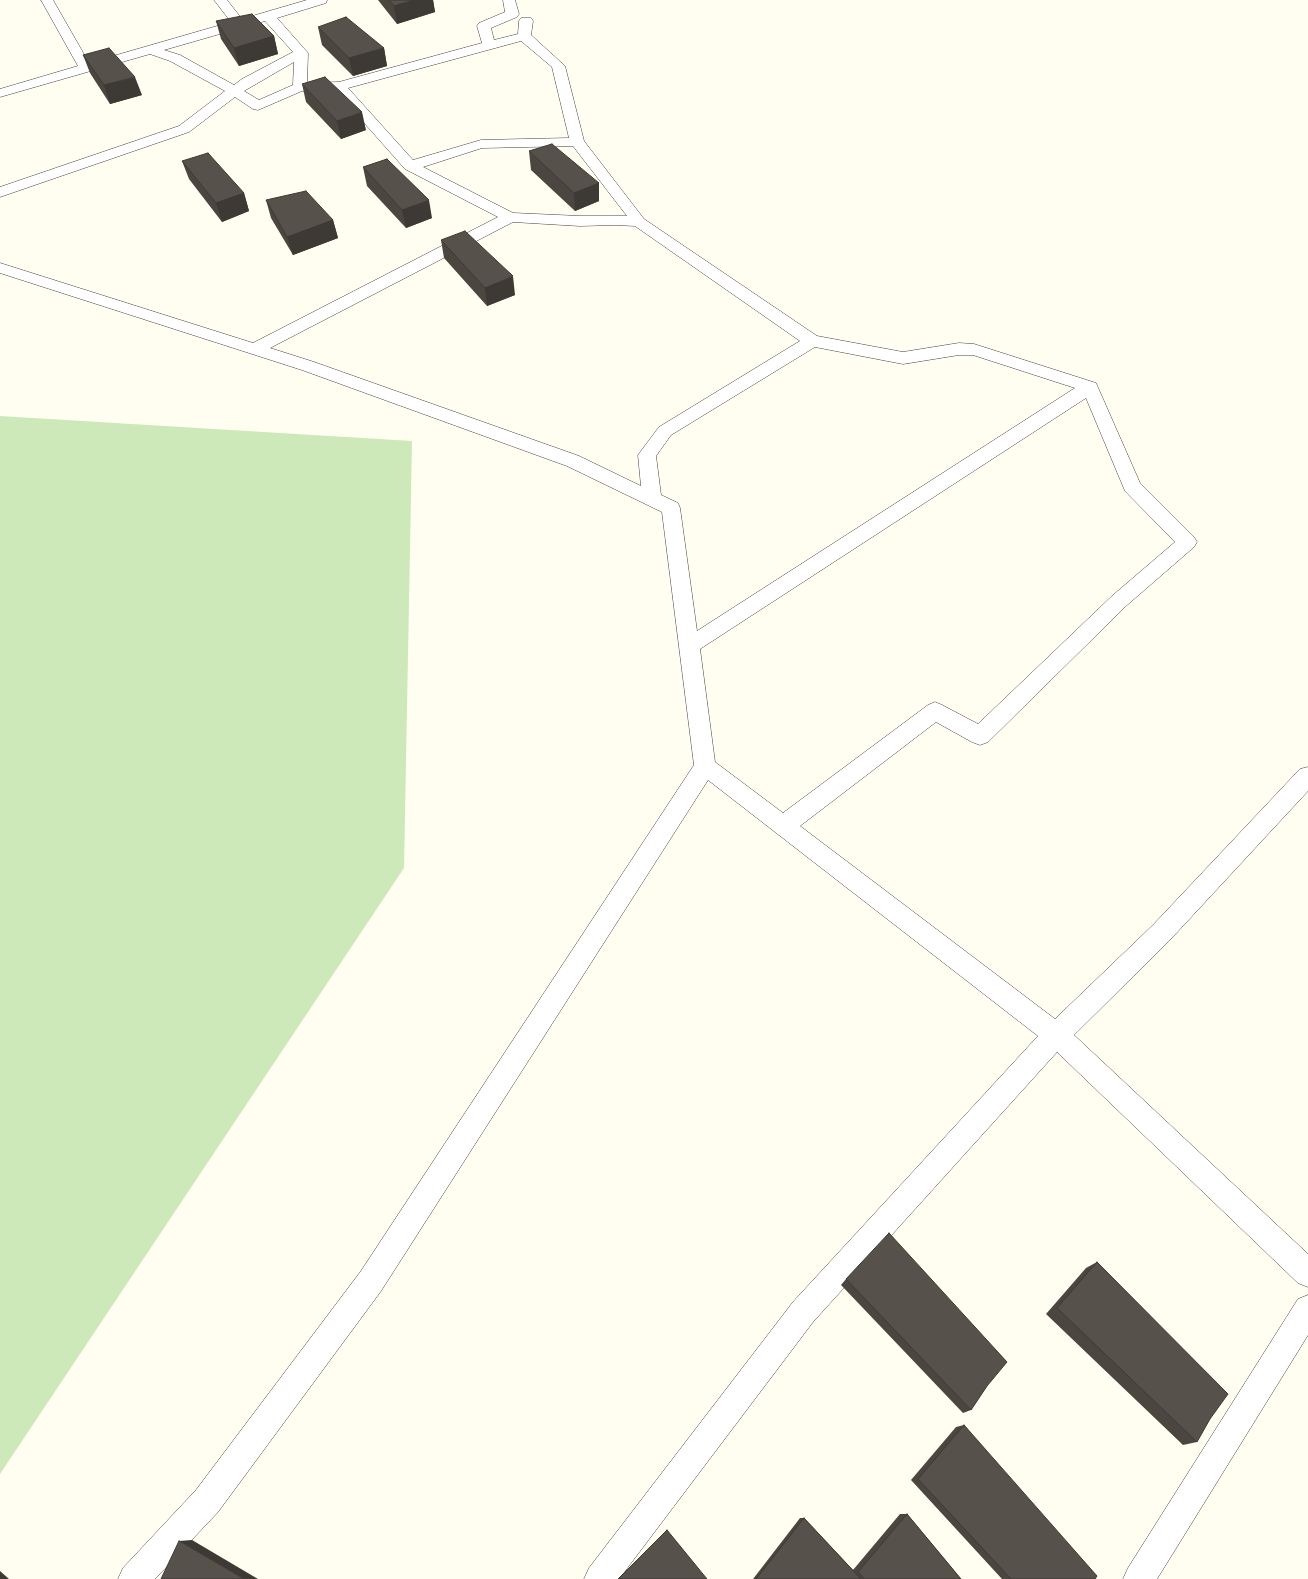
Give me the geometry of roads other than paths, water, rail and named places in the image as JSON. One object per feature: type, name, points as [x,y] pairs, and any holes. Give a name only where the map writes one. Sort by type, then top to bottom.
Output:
[{"type":"street","points":[[46,0],[86,69]]},
{"type":"street","points":[[220,0],[240,24]]},
{"type":"street","points":[[0,93],[320,0]]},
{"type":"street","points":[[509,0],[512,14]]},
{"type":"street","points":[[489,45],[484,26],[512,14],[526,20],[524,36]]},
{"type":"street","points":[[268,16],[301,53],[300,87]]},
{"type":"street","points":[[151,50],[175,58],[235,91],[258,106],[300,87],[339,86],[524,36]]},
{"type":"street","points":[[524,36],[558,66],[577,142],[639,222],[812,341],[902,358],[959,349],[974,350],[1090,387],[1132,486],[1187,542],[1119,601],[980,736],[935,711],[783,826]]},
{"type":"street","points":[[0,192],[184,129],[247,82],[301,53]]},
{"type":"street","points":[[339,86],[410,166],[510,217],[580,221],[616,220],[639,222]]},
{"type":"street","points":[[410,166],[481,144],[577,142]]},
{"type":"street","points":[[255,349],[510,217]]},
{"type":"street","points":[[0,268],[308,366],[572,461],[671,508],[705,766],[371,1281],[207,1501],[134,1579]]},
{"type":"street","points":[[652,499],[647,455],[665,431],[812,341]]},
{"type":"street","points":[[689,646],[962,472],[1090,387]]},
{"type":"street","points":[[705,766],[1056,1035],[1308,1273]]},
{"type":"street","points":[[600,1579],[803,1312],[1056,1035],[1161,933],[1308,776]]},
{"type":"street","points":[[1138,1579],[1308,1309]]}]
